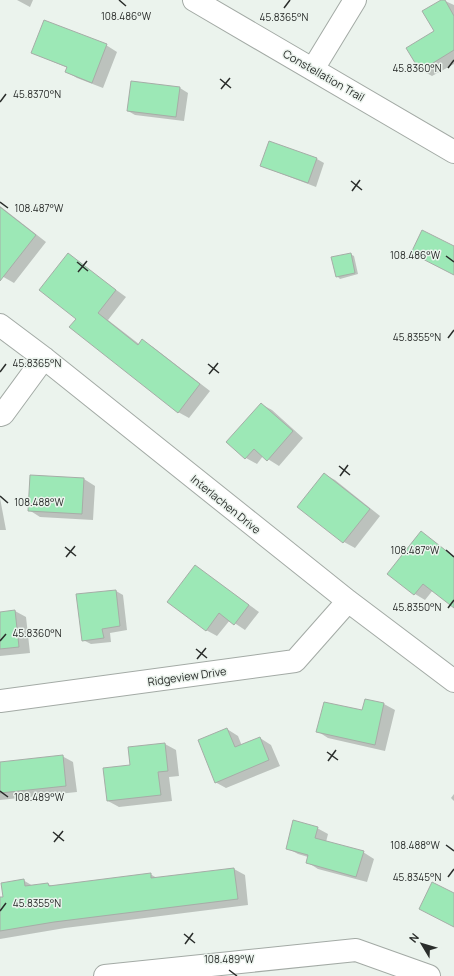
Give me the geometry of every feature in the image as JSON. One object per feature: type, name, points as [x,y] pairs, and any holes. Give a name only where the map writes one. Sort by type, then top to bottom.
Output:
[{"type":"street","name":"Constellation Trail","points":[[194,0],[454,152]]},
{"type":"street","points":[[313,69],[355,0]]},
{"type":"street","name":"Interlachen Drive","points":[[0,324],[348,601],[454,681]]},
{"type":"street","points":[[0,415],[3,414],[44,358]]},
{"type":"street","name":"Ridgeview Drive","points":[[0,701],[295,661],[348,601]]},
{"type":"street","points":[[105,976],[356,950],[429,976]]},
{"type":"building","points":[[441,0],[445,0],[454,16],[454,50],[420,71],[406,48],[434,31],[422,11]]},
{"type":"building","points":[[44,20],[107,44],[92,83],[65,72],[67,67],[31,53]]},
{"type":"building","points":[[131,81],[180,87],[176,117],[127,111]]},
{"type":"building","points":[[269,141],[317,158],[308,183],[260,166]]},
{"type":"building","points":[[0,207],[36,235],[0,281]]},
{"type":"building","points":[[422,230],[454,246],[454,275],[411,253]]},
{"type":"building","points":[[68,253],[116,290],[98,313],[138,345],[142,339],[200,384],[178,413],[69,327],[76,319],[39,290]]},
{"type":"building","points":[[351,253],[355,273],[336,277],[331,257]]},
{"type":"building","points":[[261,403],[293,431],[267,461],[254,449],[245,459],[226,442]]},
{"type":"building","points":[[324,473],[370,509],[343,543],[297,507]]},
{"type":"building","points":[[30,475],[84,478],[82,514],[28,511]]},
{"type":"building","points":[[421,531],[454,557],[454,608],[423,584],[414,595],[387,574]]},
{"type":"building","points":[[195,565],[249,605],[234,625],[219,613],[206,631],[167,602]]},
{"type":"building","points":[[116,590],[120,626],[102,629],[104,638],[82,641],[76,594]]},
{"type":"building","points":[[15,610],[19,647],[0,649],[0,612]]},
{"type":"building","points":[[365,699],[384,703],[375,745],[316,732],[324,702],[362,710]]},
{"type":"building","points":[[227,728],[235,747],[260,737],[269,760],[215,783],[198,740]]},
{"type":"building","points":[[165,743],[168,771],[158,772],[161,795],[107,801],[103,768],[130,765],[128,747]]},
{"type":"building","points":[[63,755],[66,786],[0,793],[0,762]]},
{"type":"building","points":[[293,820],[318,827],[315,838],[364,851],[356,877],[306,863],[308,855],[286,849]]},
{"type":"building","points":[[234,868],[238,899],[54,922],[0,931],[0,897],[3,897],[1,883],[24,879],[25,886],[48,883],[49,886],[151,873],[151,878]]},
{"type":"building","points":[[432,882],[454,893],[454,927],[419,909]]}]
